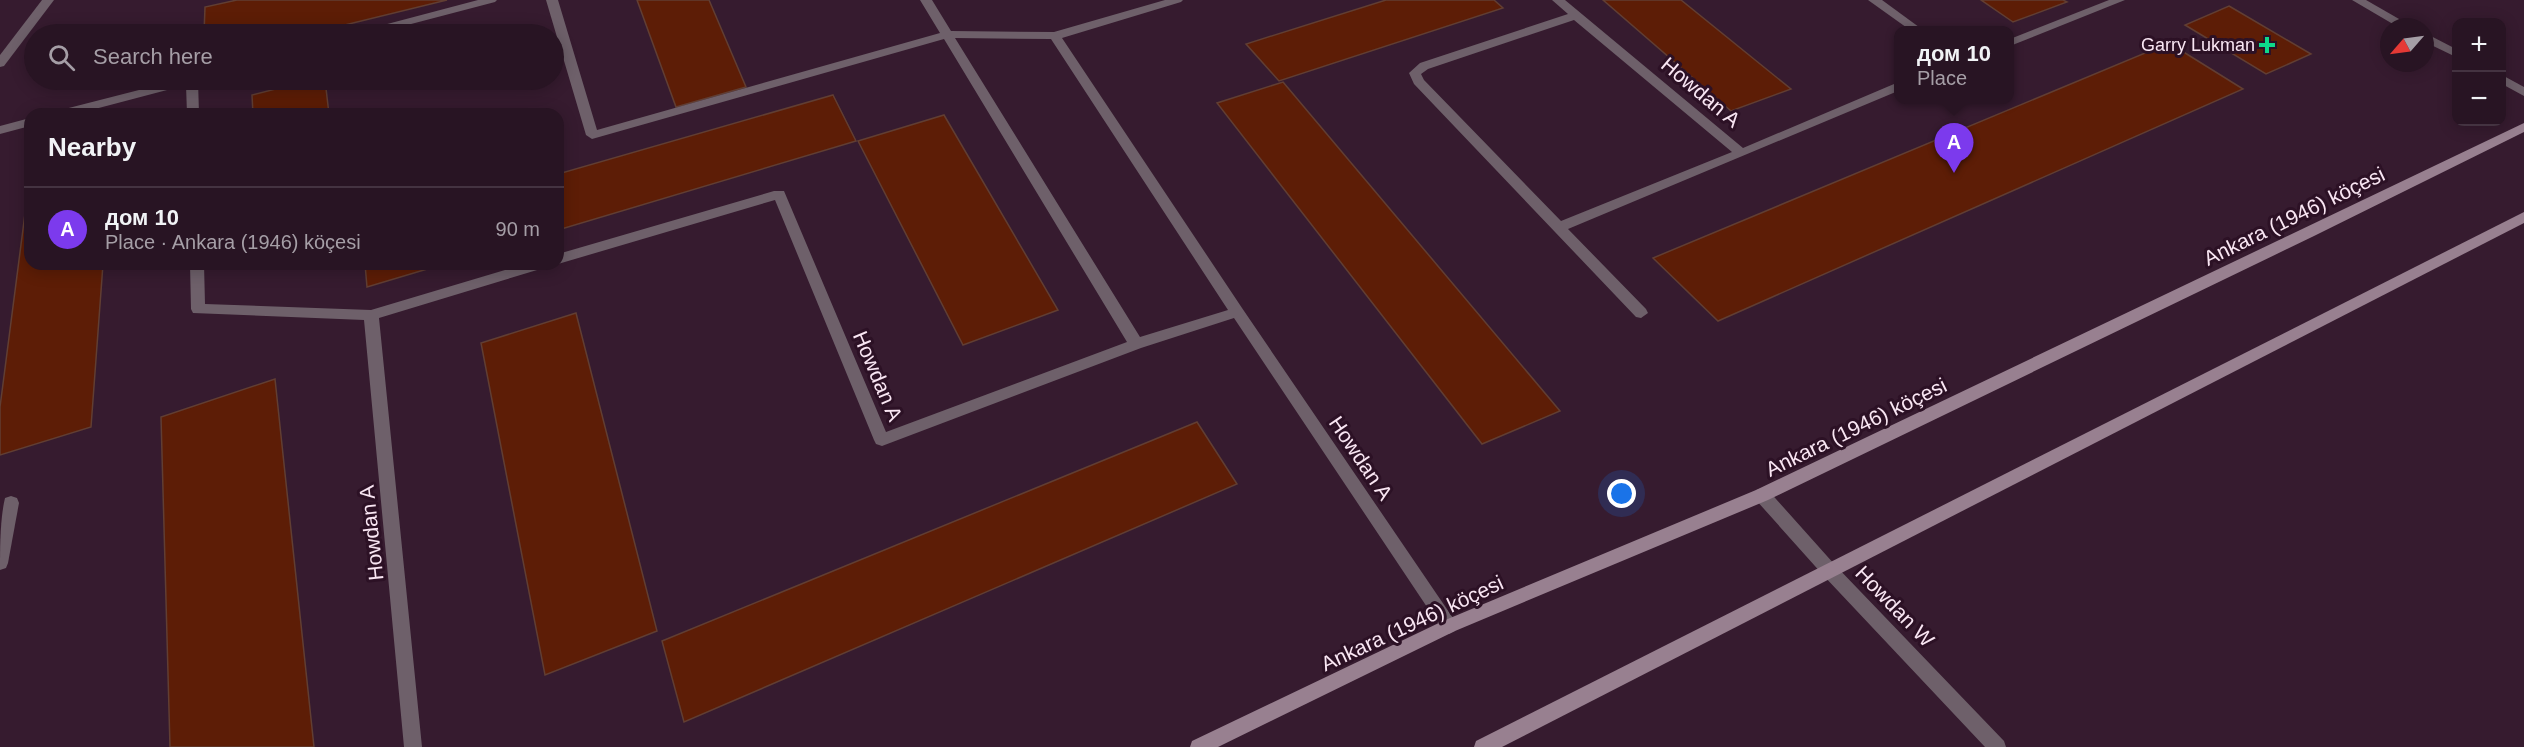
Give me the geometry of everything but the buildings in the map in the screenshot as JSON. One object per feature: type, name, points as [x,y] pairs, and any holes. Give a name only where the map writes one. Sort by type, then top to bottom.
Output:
[{"type":"main road","name":"Ankara (1946) köçesi","points":[[1199,747],[1449,626],[1762,495],[2524,127]]},
{"type":"main road","points":[[1483,747],[2524,217]]},
{"type":"street","points":[[30,24],[48,0]]},
{"type":"street","points":[[399,24],[490,0]]},
{"type":"street","points":[[552,0],[559,24]]},
{"type":"street","points":[[926,0],[1136,344]]},
{"type":"street","points":[[564,40],[592,135],[948,34],[1055,36],[1177,0]]},
{"type":"street","name":"Howdan A","points":[[1558,0],[1741,153],[1894,89]]},
{"type":"street","points":[[1874,0],[1911,26]]},
{"type":"street","points":[[2014,41],[2119,0]]},
{"type":"street","points":[[2358,0],[2391,18]]},
{"type":"street","points":[[1577,15],[1424,66],[1415,73],[1418,81],[1641,313]]},
{"type":"street","points":[[0,63],[24,32]]},
{"type":"street","name":"Howdan A","points":[[1055,36],[1449,626]]},
{"type":"street","points":[[2434,42],[2452,51]]},
{"type":"street","points":[[2506,81],[2524,92]]},
{"type":"street","points":[[84,108],[153,90]]},
{"type":"street","points":[[192,90],[193,108]]},
{"type":"street","points":[[0,130],[24,124]]},
{"type":"street","points":[[1559,227],[1741,153]]},
{"type":"street","name":"Howdan A","points":[[564,257],[779,194],[882,440],[1136,344],[1238,312]]},
{"type":"street","points":[[197,270],[198,309],[371,315],[522,270]]},
{"type":"street","name":"Howdan A","points":[[371,315],[413,747]]},
{"type":"street","name":"Howdan W","points":[[1762,495],[1829,570],[1997,747]]},
{"type":"street","points":[[0,563],[11,503]]},
{"type":"place","name":"Garry Lukman","points":[[2267,45]]},
{"type":"place","name":"дом 10","points":[[1954,173]]}]
